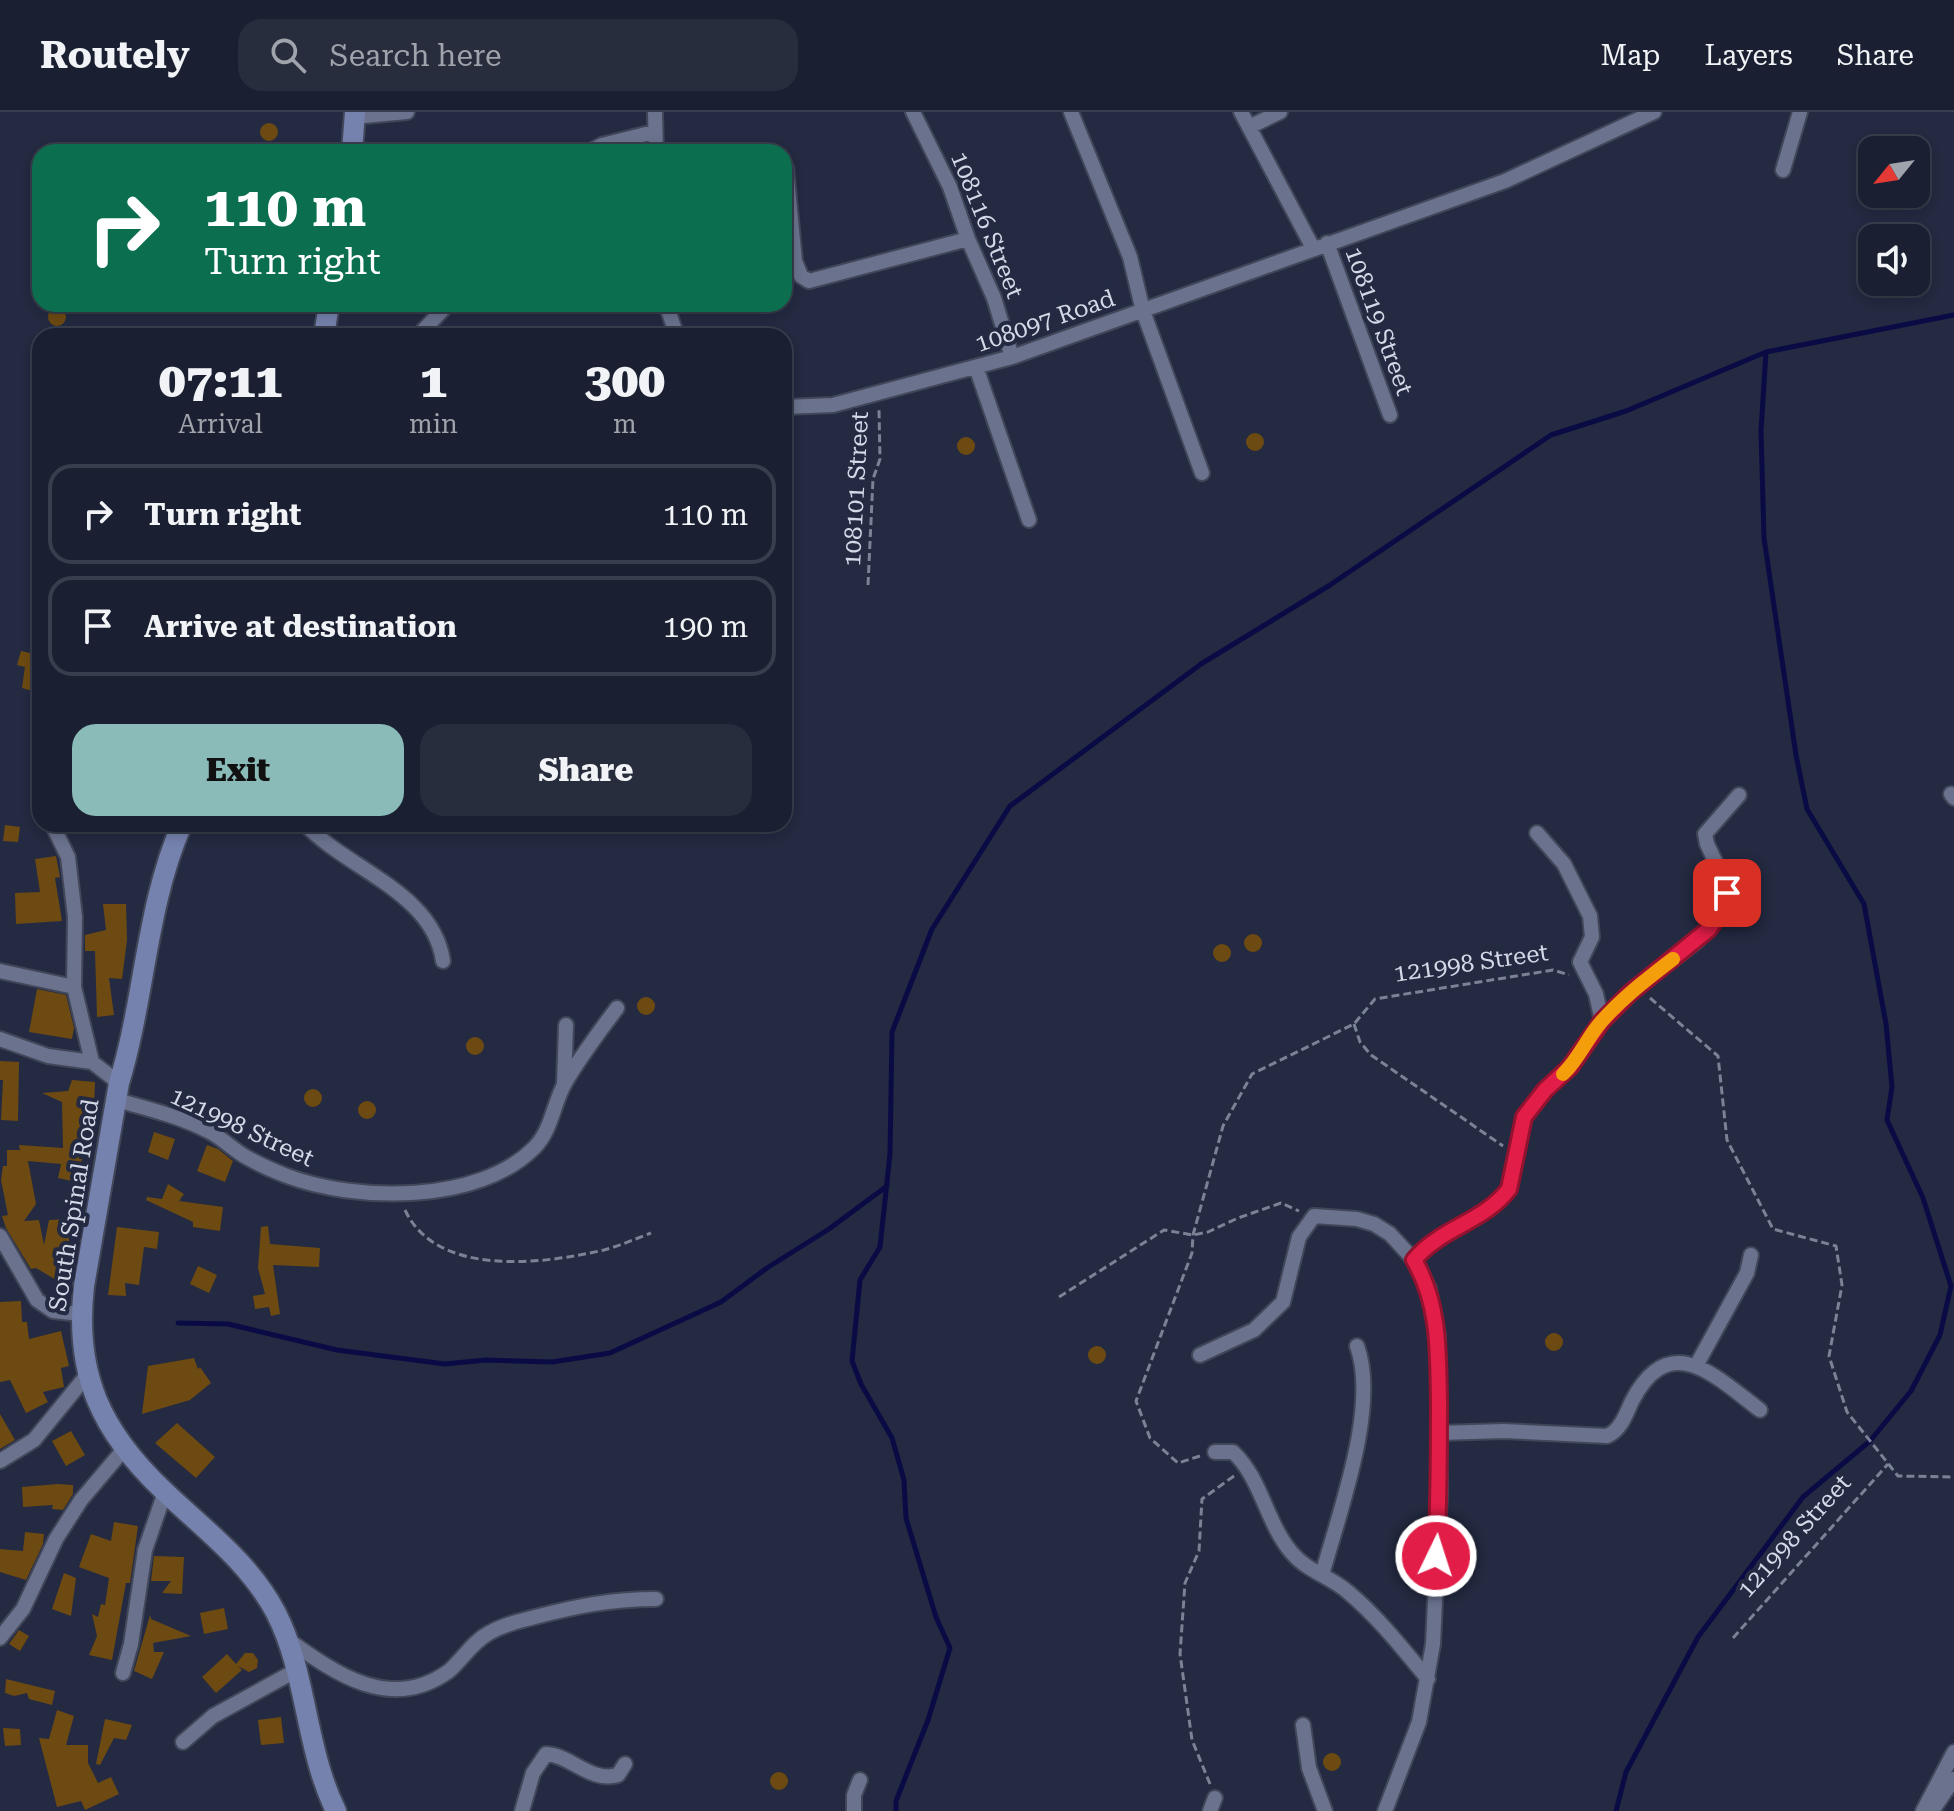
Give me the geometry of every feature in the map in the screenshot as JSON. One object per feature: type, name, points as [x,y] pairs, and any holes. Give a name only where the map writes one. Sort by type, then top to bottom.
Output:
[{"type":"street","points":[[353,144],[355,114],[407,112]]},
{"type":"street","points":[[655,112],[655,144]]},
{"type":"street","name":"108116 Street","points":[[913,112],[950,187],[968,239],[994,298],[1012,357]]},
{"type":"street","points":[[1071,112],[1130,257],[1143,311],[1202,473]]},
{"type":"street","points":[[1241,112],[1320,246]]},
{"type":"street","points":[[1249,127],[1280,112]]},
{"type":"street","name":"108097 Road","points":[[792,407],[833,405],[1012,357],[1505,181],[1654,112]]},
{"type":"street","points":[[1783,170],[1800,112]]},
{"type":"street","points":[[606,144],[654,132]]},
{"type":"street","points":[[792,230],[795,261],[801,276],[809,281],[968,239]]},
{"type":"street","name":"108119 Street","points":[[1320,246],[1390,415]]},
{"type":"street","points":[[426,328],[440,312]]},
{"type":"street","points":[[976,367],[1029,520]]},
{"type":"street","points":[[1414,1260],[1426,1245],[1469,1222],[1504,1196],[1509,1189],[1524,1117],[1545,1090],[1570,1067],[1602,1021],[1630,993],[1697,941],[1724,908],[1726,884],[1705,834],[1739,795]]},
{"type":"street","points":[[56,832],[68,857],[75,917],[74,987],[92,1062],[118,1091]]},
{"type":"street","name":"South Spinal Road","points":[[179,832],[168,859],[151,924],[127,1058],[118,1091],[81,1314],[87,1375],[98,1405],[125,1448],[165,1492],[232,1553],[267,1599],[287,1639],[318,1769],[336,1811]]},
{"type":"street","points":[[315,832],[393,889],[422,915],[440,941],[443,961]]},
{"type":"street","points":[[1537,833],[1564,864],[1590,916],[1592,937],[1580,962],[1596,994],[1602,1021]]},
{"type":"street","points":[[0,971],[74,987]]},
{"type":"street","name":"121998 Street","points":[[118,1091],[212,1133],[247,1158],[287,1176],[339,1191],[397,1192],[462,1186],[482,1181],[534,1148],[546,1131],[564,1085],[617,1008]]},
{"type":"street","points":[[564,1085],[566,1025]]},
{"type":"street","points":[[0,1039],[48,1056],[92,1062]]},
{"type":"street","points":[[1200,1355],[1254,1330],[1283,1302],[1299,1237],[1314,1216],[1357,1219],[1374,1224],[1390,1234],[1414,1260],[1429,1289],[1438,1336],[1440,1493],[1428,1679],[1419,1722],[1385,1811]]},
{"type":"street","points":[[0,1236],[37,1300],[53,1311],[81,1314]]},
{"type":"street","points":[[1696,1366],[1747,1273],[1751,1255]]},
{"type":"street","points":[[1322,1575],[1355,1456],[1365,1381],[1357,1346]]},
{"type":"street","points":[[1440,1433],[1527,1432],[1607,1436],[1618,1428],[1639,1388],[1672,1362],[1696,1366],[1760,1410]]},
{"type":"street","points":[[0,1461],[34,1440],[87,1375]]},
{"type":"street","points":[[0,1638],[23,1609],[56,1539],[81,1500],[125,1448]]},
{"type":"street","points":[[1215,1452],[1233,1452],[1247,1467],[1283,1542],[1296,1558],[1346,1590],[1428,1679]]},
{"type":"street","points":[[123,1673],[131,1644],[145,1550],[165,1492]]},
{"type":"street","points":[[287,1639],[342,1676],[377,1688],[402,1689],[433,1681],[451,1669],[480,1639],[508,1624],[603,1601],[656,1599]]},
{"type":"street","points":[[183,1742],[213,1716],[295,1671]]},
{"type":"street","points":[[1303,1725],[1309,1768],[1325,1811]]},
{"type":"street","points":[[1923,1811],[1954,1752]]},
{"type":"street","points":[[522,1811],[533,1773],[546,1754],[599,1776],[618,1775],[625,1764]]},
{"type":"street","points":[[1932,1811],[1954,1779]]},
{"type":"street","points":[[854,1811],[854,1795],[860,1780]]},
{"type":"path","name":"108101 Street","points":[[868,585],[873,479],[880,459],[879,394]]},
{"type":"path","name":"121998 Street","points":[[1215,1452],[1178,1463],[1150,1438],[1136,1401],[1192,1253],[1193,1235],[1223,1126],[1252,1074],[1354,1024],[1375,999],[1553,970],[1588,980]]},
{"type":"path","points":[[1630,993],[1654,1000],[1718,1056],[1727,1140],[1773,1229],[1836,1246],[1842,1285],[1829,1356],[1847,1412],[1898,1476],[1954,1477]]},
{"type":"path","points":[[1354,1024],[1360,1042],[1371,1055],[1515,1154]]},
{"type":"path","points":[[397,1192],[411,1223],[447,1252],[501,1262],[605,1250],[651,1233]]},
{"type":"path","points":[[1059,1297],[1164,1230],[1193,1235],[1208,1232],[1281,1203],[1314,1216]]},
{"type":"path","name":"121998 Street","points":[[1733,1638],[1888,1464]]},
{"type":"path","points":[[1213,1804],[1192,1740],[1180,1654],[1185,1583],[1199,1551],[1202,1499],[1247,1467]]},
{"type":"building","points":[[269,123],[278,132],[269,141],[260,132]]},
{"type":"building","points":[[50,312],[65,314],[63,323],[57,326],[48,317]]},
{"type":"building","points":[[1255,433],[1264,442],[1255,451],[1246,442]]},
{"type":"building","points":[[966,437],[975,446],[966,455],[957,446]]},
{"type":"building","points":[[32,645],[32,691],[22,688],[25,667],[17,665],[21,651],[30,653]]},
{"type":"building","points":[[5,825],[20,827],[18,842],[3,841]]},
{"type":"building","points":[[56,856],[60,877],[55,878],[62,921],[16,924],[15,893],[40,892],[35,859]]},
{"type":"building","points":[[103,904],[126,904],[127,940],[122,979],[109,978],[114,1015],[97,1017],[95,951],[85,951],[85,935],[106,930]]},
{"type":"building","points":[[1253,934],[1262,943],[1253,952],[1244,943]]},
{"type":"building","points":[[1222,944],[1231,953],[1222,962],[1213,953]]},
{"type":"building","points":[[37,989],[66,995],[74,1028],[72,1039],[29,1032]]},
{"type":"building","points":[[646,997],[655,1006],[646,1015],[637,1006]]},
{"type":"building","points":[[475,1037],[484,1046],[475,1055],[466,1046]]},
{"type":"building","points":[[0,1061],[19,1062],[18,1121],[1,1120],[3,1080],[0,1080]]},
{"type":"building","points":[[72,1080],[95,1082],[94,1109],[84,1109],[79,1159],[82,1159],[77,1182],[58,1178],[61,1164],[28,1161],[36,1204],[24,1221],[39,1220],[44,1245],[49,1220],[69,1219],[69,1243],[77,1248],[69,1256],[61,1283],[36,1268],[31,1269],[6,1228],[2,1216],[8,1215],[1,1180],[3,1166],[7,1166],[7,1150],[20,1150],[19,1145],[63,1148],[62,1102],[42,1093],[68,1091]]},
{"type":"building","points":[[313,1089],[322,1098],[313,1107],[304,1098]]},
{"type":"building","points":[[367,1101],[376,1110],[367,1119],[358,1110]]},
{"type":"building","points":[[154,1132],[175,1139],[168,1160],[148,1152]]},
{"type":"building","points":[[207,1145],[233,1161],[225,1182],[197,1171]]},
{"type":"building","points":[[168,1184],[184,1194],[179,1201],[223,1207],[220,1231],[193,1227],[193,1222],[146,1200],[147,1197],[162,1199]]},
{"type":"building","points":[[268,1226],[270,1244],[320,1248],[319,1267],[273,1265],[280,1314],[271,1316],[269,1307],[255,1309],[253,1296],[265,1294],[258,1268],[261,1227]]},
{"type":"building","points":[[117,1227],[159,1232],[157,1249],[144,1247],[139,1285],[125,1283],[126,1296],[108,1295]]},
{"type":"building","points":[[198,1266],[217,1275],[209,1293],[190,1284]]},
{"type":"building","points":[[21,1301],[22,1322],[27,1322],[29,1339],[61,1331],[69,1366],[61,1368],[64,1387],[43,1392],[48,1402],[26,1413],[10,1380],[0,1382],[0,1302]]},
{"type":"building","points":[[1554,1333],[1563,1342],[1554,1351],[1545,1342]]},
{"type":"building","points":[[1097,1346],[1106,1355],[1097,1364],[1088,1355]]},
{"type":"building","points":[[194,1358],[198,1369],[200,1367],[211,1383],[190,1400],[142,1414],[148,1366]]},
{"type":"building","points":[[0,1414],[15,1440],[0,1449]]},
{"type":"building","points":[[177,1423],[215,1457],[196,1478],[155,1443]]},
{"type":"building","points":[[71,1431],[85,1455],[66,1466],[52,1441]]},
{"type":"building","points":[[73,1485],[73,1494],[63,1510],[52,1509],[53,1505],[23,1507],[22,1487]]},
{"type":"building","points":[[114,1522],[138,1526],[130,1583],[126,1583],[112,1660],[89,1655],[97,1636],[92,1614],[98,1617],[101,1604],[105,1605],[109,1578],[79,1567],[91,1534],[111,1541]]},
{"type":"building","points":[[25,1532],[44,1534],[43,1544],[26,1580],[0,1572],[0,1549],[23,1551]]},
{"type":"building","points":[[154,1556],[184,1557],[182,1594],[162,1593],[171,1581],[151,1581]]},
{"type":"building","points":[[64,1573],[76,1578],[71,1616],[52,1609]]},
{"type":"building","points":[[224,1608],[228,1629],[204,1634],[200,1613]]},
{"type":"building","points":[[150,1615],[151,1619],[191,1636],[153,1643],[154,1652],[164,1652],[152,1679],[134,1671]]},
{"type":"building","points":[[19,1630],[29,1636],[20,1651],[9,1644]]},
{"type":"building","points":[[245,1653],[253,1653],[258,1660],[257,1668],[249,1672],[238,1666],[242,1670],[216,1693],[202,1677],[227,1654],[236,1664]]},
{"type":"building","points":[[6,1679],[55,1691],[52,1705],[29,1699],[27,1693],[14,1696],[5,1693]]},
{"type":"building","points":[[57,1710],[74,1716],[66,1745],[88,1745],[88,1763],[98,1783],[111,1777],[119,1794],[85,1810],[81,1801],[57,1807],[39,1738],[49,1739]]},
{"type":"building","points":[[281,1717],[284,1743],[261,1745],[258,1720]]},
{"type":"building","points":[[105,1719],[132,1725],[126,1740],[114,1738],[100,1765],[96,1764]]},
{"type":"building","points":[[3,1728],[20,1729],[21,1745],[5,1746]]},
{"type":"building","points":[[1332,1753],[1341,1762],[1332,1771],[1323,1762]]},
{"type":"building","points":[[779,1772],[788,1781],[779,1790],[770,1781]]},
{"type":"waterway","points":[[896,1811],[896,1801],[928,1720],[950,1648],[936,1617],[906,1518],[904,1480],[892,1438],[861,1384],[852,1361],[860,1280],[880,1247],[890,1154],[892,1032],[932,929],[1010,806],[1201,664],[1330,585],[1551,435],[1626,411],[1766,352],[1954,315]]},
{"type":"waterway","points":[[1616,1811],[1626,1772],[1698,1637],[1803,1497],[1870,1441],[1911,1391],[1940,1335],[1951,1286],[1923,1198],[1887,1120],[1892,1087],[1886,1024],[1864,904],[1807,809],[1796,755],[1764,538],[1761,431],[1766,352]]},
{"type":"waterway","points":[[178,1323],[228,1324],[337,1350],[445,1364],[486,1360],[552,1362],[610,1353],[721,1302],[887,1186]]},
{"type":"slow traffic","points":[[1563,1074],[1602,1021],[1630,993],[1673,959]]},
{"type":"route","points":[[1436,1556],[1440,1493],[1438,1336],[1429,1289],[1414,1260],[1426,1245],[1469,1222],[1504,1196],[1509,1189],[1524,1117],[1545,1090],[1579,1056],[1602,1021],[1630,993],[1709,929],[1724,908],[1727,893]]}]
